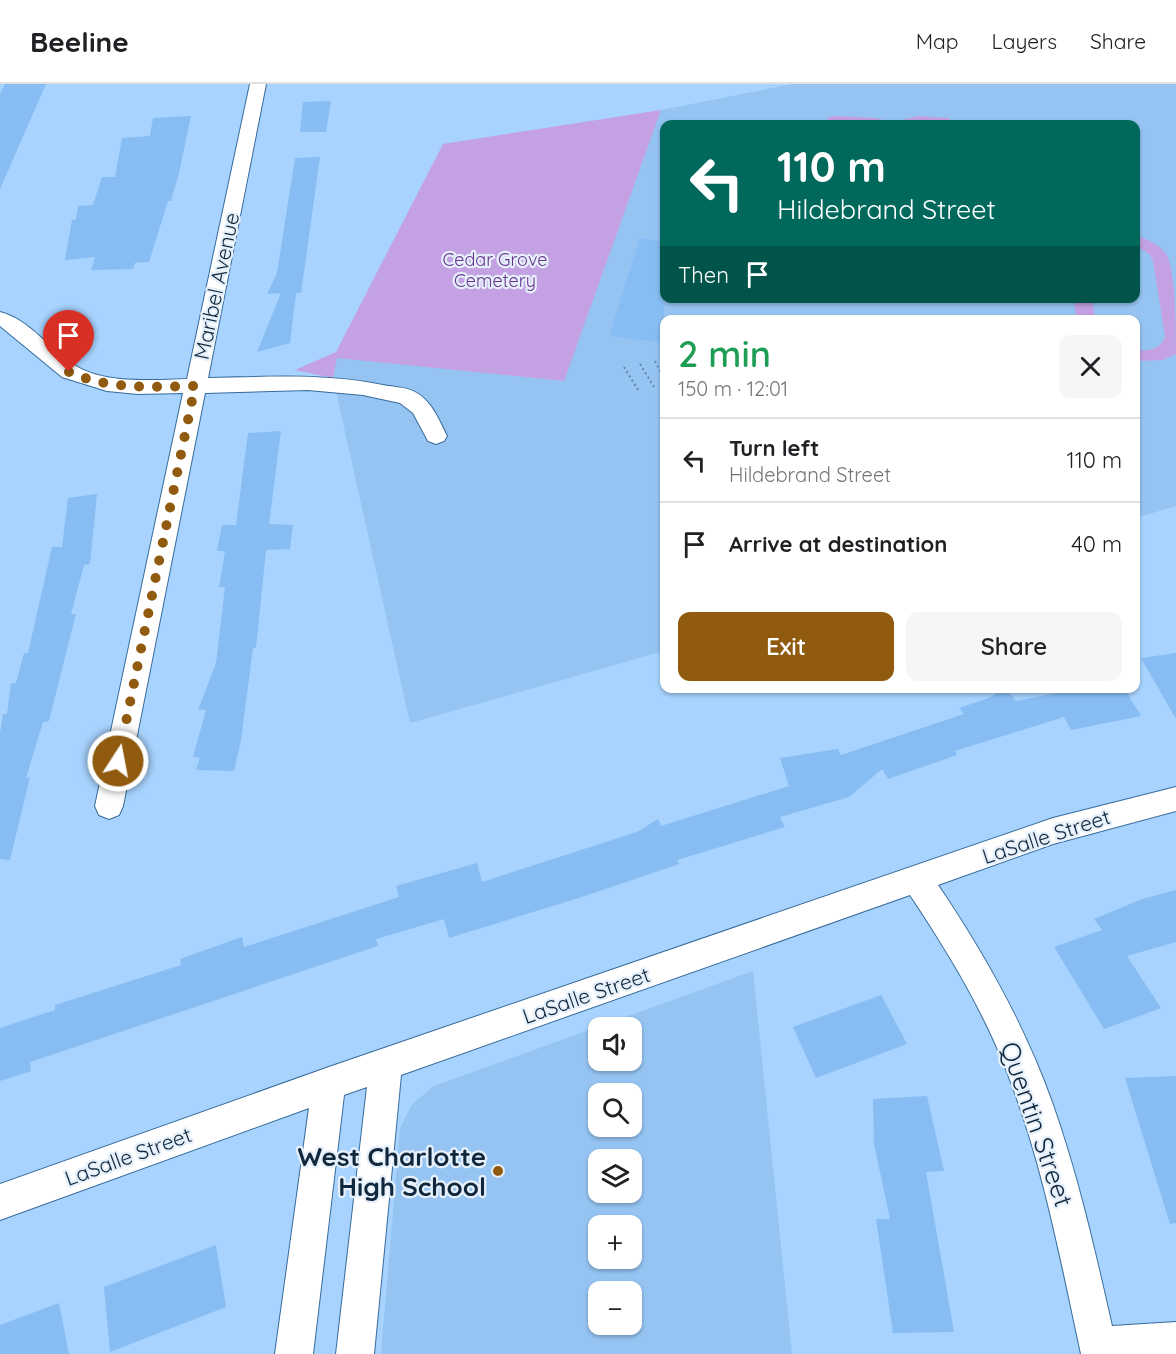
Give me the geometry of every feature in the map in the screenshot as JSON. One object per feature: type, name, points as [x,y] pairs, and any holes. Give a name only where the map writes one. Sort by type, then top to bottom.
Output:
[{"type":"street","name":"Maribel Avenue","points":[[109,806],[258,84]]},
{"type":"street","points":[[0,318],[10,323],[59,366],[81,377],[107,384],[128,386],[308,383],[393,393],[414,401],[421,408],[436,436]]},
{"type":"street","name":"LaSalle Street","points":[[0,1202],[329,1084],[1053,831],[1176,799]]},
{"type":"street","name":"Quentin Street","points":[[917,879],[982,981],[1021,1064],[1038,1110],[1069,1220],[1099,1350]]},
{"type":"street","points":[[355,1354],[386,1064]]},
{"type":"street","points":[[294,1354],[329,1084]]},
{"type":"street","points":[[1099,1350],[1176,1341]]},
{"type":"path","points":[[655,361],[660,370]]},
{"type":"path","points":[[640,364],[654,387]]},
{"type":"path","points":[[624,367],[638,390]]},
{"type":"shaded area","points":[[793,84],[1176,84],[1176,506],[1140,517],[1140,315],[660,315],[660,652],[410,723],[333,378],[337,357],[563,381],[661,110]]},
{"type":"shaded area","name":"West Charlotte High School","points":[[753,971],[792,1354],[381,1354],[400,1128],[412,1104],[434,1086],[588,1030],[588,1071],[642,1071],[642,1017],[625,1017]]},
{"type":"green space","name":"Cedar Grove Cemetery","points":[[661,110],[564,381],[337,358],[333,378],[295,370],[336,352],[443,144]]},
{"type":"green space","points":[[918,116],[951,120],[902,120]]},
{"type":"green space","points":[[828,117],[876,118],[883,120],[828,120]]},
{"type":"green space","points":[[1140,237],[1161,248],[1170,264],[1175,303],[1176,354],[1163,360],[1140,361],[1140,350],[1157,347],[1165,336],[1153,261],[1150,255],[1140,248]]},
{"type":"green space","points":[[1074,303],[1093,303],[1094,315],[1076,315]]},
{"type":"building","points":[[5,84],[46,84],[0,189],[0,94]]},
{"type":"building","points":[[331,101],[326,132],[300,132],[303,102]]},
{"type":"building","points":[[191,116],[171,201],[168,201],[149,262],[135,263],[133,269],[91,270],[95,257],[65,260],[72,220],[76,219],[78,206],[93,205],[102,177],[115,177],[122,138],[150,136],[153,118]]},
{"type":"building","points":[[320,157],[301,293],[296,293],[290,343],[257,352],[281,293],[267,294],[277,273],[295,158]]},
{"type":"building","points":[[640,238],[660,240],[660,303],[664,303],[664,315],[660,315],[660,342],[609,336]]},
{"type":"building","points":[[281,431],[269,524],[293,525],[290,549],[266,550],[256,648],[253,648],[241,740],[234,771],[196,770],[200,758],[193,757],[206,710],[198,710],[216,663],[225,587],[219,587],[225,551],[217,551],[222,525],[236,525],[248,433]]},
{"type":"building","points":[[97,494],[90,564],[84,565],[71,614],[76,614],[49,721],[43,722],[26,778],[30,777],[10,860],[0,859],[0,733],[3,714],[7,714],[11,683],[16,683],[24,653],[28,653],[52,547],[62,547],[68,498]]},
{"type":"building","points":[[1176,653],[1176,719],[1141,658]]},
{"type":"building","points":[[998,693],[1010,693],[1016,701],[1057,693],[1127,693],[1141,716],[1071,730],[1064,717],[955,751],[957,755],[888,779],[882,769],[849,797],[780,817],[785,827],[677,860],[679,864],[585,896],[449,938],[444,919],[376,939],[378,946],[30,1062],[31,1071],[0,1081],[0,1028],[55,1010],[55,1005],[181,965],[180,959],[242,937],[244,947],[399,897],[396,886],[477,863],[482,882],[637,832],[658,819],[661,826],[789,786],[780,758],[838,749],[841,755],[964,714],[959,708]]},
{"type":"building","points":[[1176,890],[1176,942],[1127,956],[1161,1008],[1104,1029],[1054,947],[1102,930],[1094,919],[1142,899]]},
{"type":"building","points":[[881,995],[907,1044],[816,1078],[793,1027]]},
{"type":"building","points":[[1176,1076],[1176,1223],[1170,1224],[1125,1078]]},
{"type":"building","points":[[927,1096],[944,1171],[926,1172],[954,1332],[893,1333],[876,1219],[890,1219],[874,1144],[873,1099]]},
{"type":"building","points":[[216,1245],[226,1307],[110,1352],[104,1287]]},
{"type":"building","points":[[59,1303],[69,1354],[0,1354],[0,1325]]},
{"type":"place","name":"West Charlotte High School","points":[[498,1171]]},
{"type":"route","points":[[69,372],[107,384],[138,387],[195,386],[118,761]]}]
